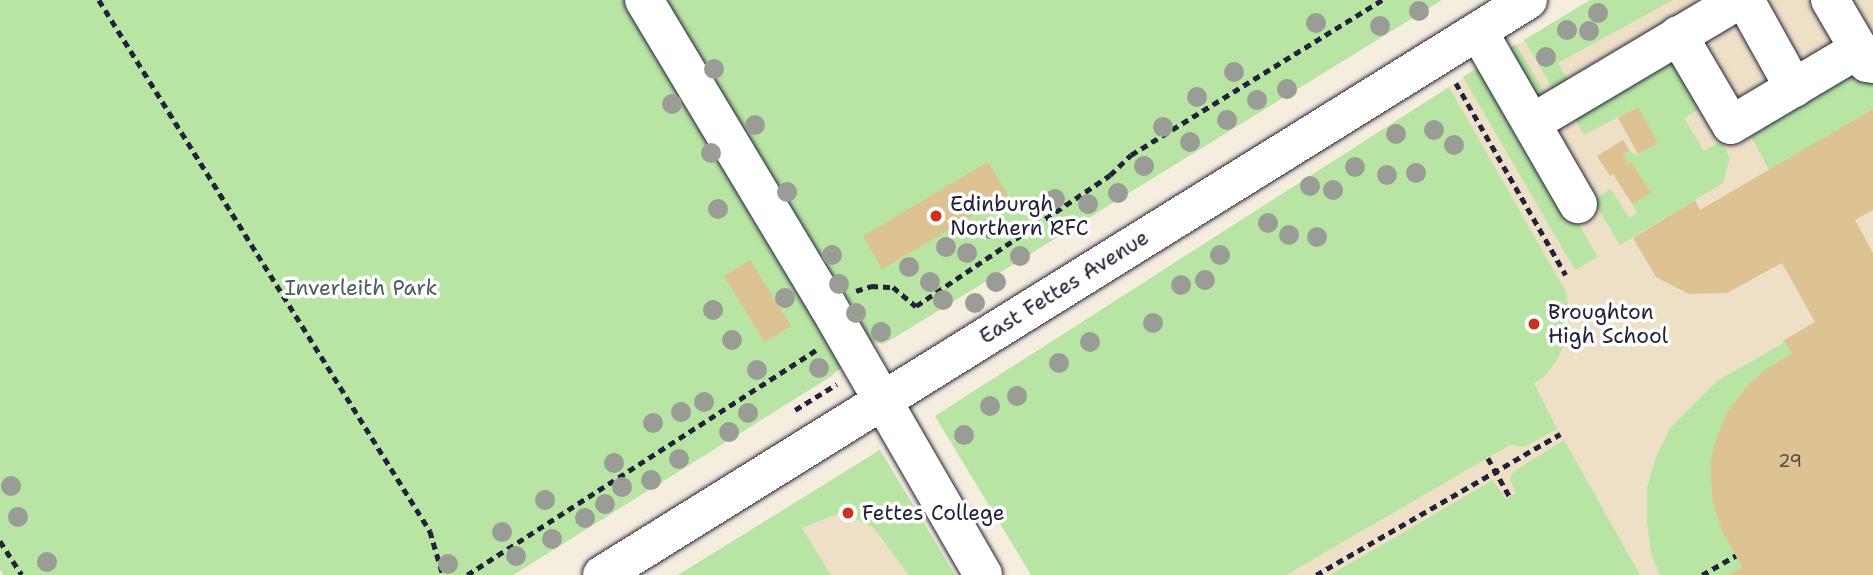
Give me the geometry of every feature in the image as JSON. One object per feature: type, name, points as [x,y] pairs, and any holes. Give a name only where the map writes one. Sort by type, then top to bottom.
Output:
[{"type":"street","points":[[644,0],[843,332],[983,575]]},
{"type":"street","name":"East Fettes Avenue","points":[[602,575],[1528,0]]},
{"type":"street","points":[[1532,123],[1739,0]]},
{"type":"street","points":[[1745,0],[1794,88]]},
{"type":"street","points":[[1678,35],[1731,125],[1794,88],[1866,57],[1829,0]]},
{"type":"street","points":[[1478,31],[1578,204]]},
{"type":"path","points":[[99,0],[430,531],[443,575]]},
{"type":"path","points":[[851,293],[863,287],[893,287],[916,306],[1110,176],[1131,155],[1382,0]]},
{"type":"path","points":[[1440,55],[1566,275]]},
{"type":"path","points":[[467,575],[843,332]]},
{"type":"path","points":[[1316,575],[1560,434]]},
{"type":"path","points":[[1488,458],[1510,497]]},
{"type":"path","points":[[0,541],[22,575]]},
{"type":"path","points":[[1702,575],[1736,555]]},
{"type":"shaded area","name":"Broughton High School","points":[[1590,0],[1873,0],[1873,575],[1095,575],[1486,153],[1449,87]]},
{"type":"shaded area","name":"Fettes College","points":[[880,450],[955,575],[678,575]]},
{"type":"green space","name":"Inverleith Park","points":[[0,0],[1442,0],[894,338],[883,344],[870,342],[830,377],[513,575],[4,575],[0,570]]},
{"type":"green space","points":[[1590,0],[1673,0],[1558,63],[1571,85],[1556,94],[1524,40]]},
{"type":"green space","points":[[1516,44],[1548,98],[1541,102],[1505,51]]},
{"type":"green space","points":[[1675,52],[1706,105],[1684,118],[1704,151],[1721,141],[1730,158],[1723,183],[1620,245],[1593,200],[1611,189],[1629,218],[1637,213],[1632,204],[1651,193],[1633,163],[1629,164],[1623,154],[1630,151],[1637,155],[1658,143],[1638,107],[1584,135],[1572,113]]},
{"type":"green space","points":[[1484,64],[1598,257],[1575,270],[1463,77]]},
{"type":"green space","points":[[1851,66],[1873,73],[1873,109],[1769,170],[1751,136],[1814,96]]},
{"type":"green space","points":[[1449,87],[1566,292],[1569,312],[1567,338],[1557,360],[1545,376],[1534,383],[1557,429],[1524,447],[1510,445],[1286,575],[1031,575],[935,416]]},
{"type":"green space","points":[[1784,340],[1792,354],[1767,368],[1746,387],[1727,412],[1710,463],[1712,500],[1723,533],[1742,567],[1729,575],[1660,575],[1651,553],[1647,488],[1656,457],[1671,427],[1717,381],[1782,344]]},
{"type":"green space","points":[[1564,440],[1640,575],[1330,575],[1493,480],[1505,499],[1516,493],[1510,480],[1513,472]]},
{"type":"green space","name":"Fettes College","points":[[880,450],[955,575],[909,575],[873,527],[842,512],[802,528],[831,575],[678,575]]},
{"type":"building","points":[[1638,107],[1658,143],[1638,154],[1618,118]]},
{"type":"building","points":[[1873,109],[1873,210],[1855,220],[1873,253],[1873,575],[1729,575],[1742,567],[1723,533],[1712,500],[1710,463],[1716,441],[1727,412],[1746,387],[1767,368],[1792,354],[1784,340],[1815,322],[1782,263],[1727,293],[1689,294],[1656,277],[1633,238],[1695,200],[1700,210]]},
{"type":"building","points":[[1623,140],[1630,151],[1623,154],[1629,164],[1632,162],[1651,193],[1632,204],[1613,174],[1610,176],[1597,156]]},
{"type":"building","name":"Edinburgh Northern RFC","points":[[988,162],[1008,195],[882,269],[863,236]]},
{"type":"building","points":[[750,260],[791,326],[765,342],[724,276]]},
{"type":"place","name":"Edinburgh Northern RFC","points":[[936,216]]},
{"type":"place","name":"Broughton High School","points":[[1534,324]]},
{"type":"place","name":"Fettes College","points":[[848,513]]}]
